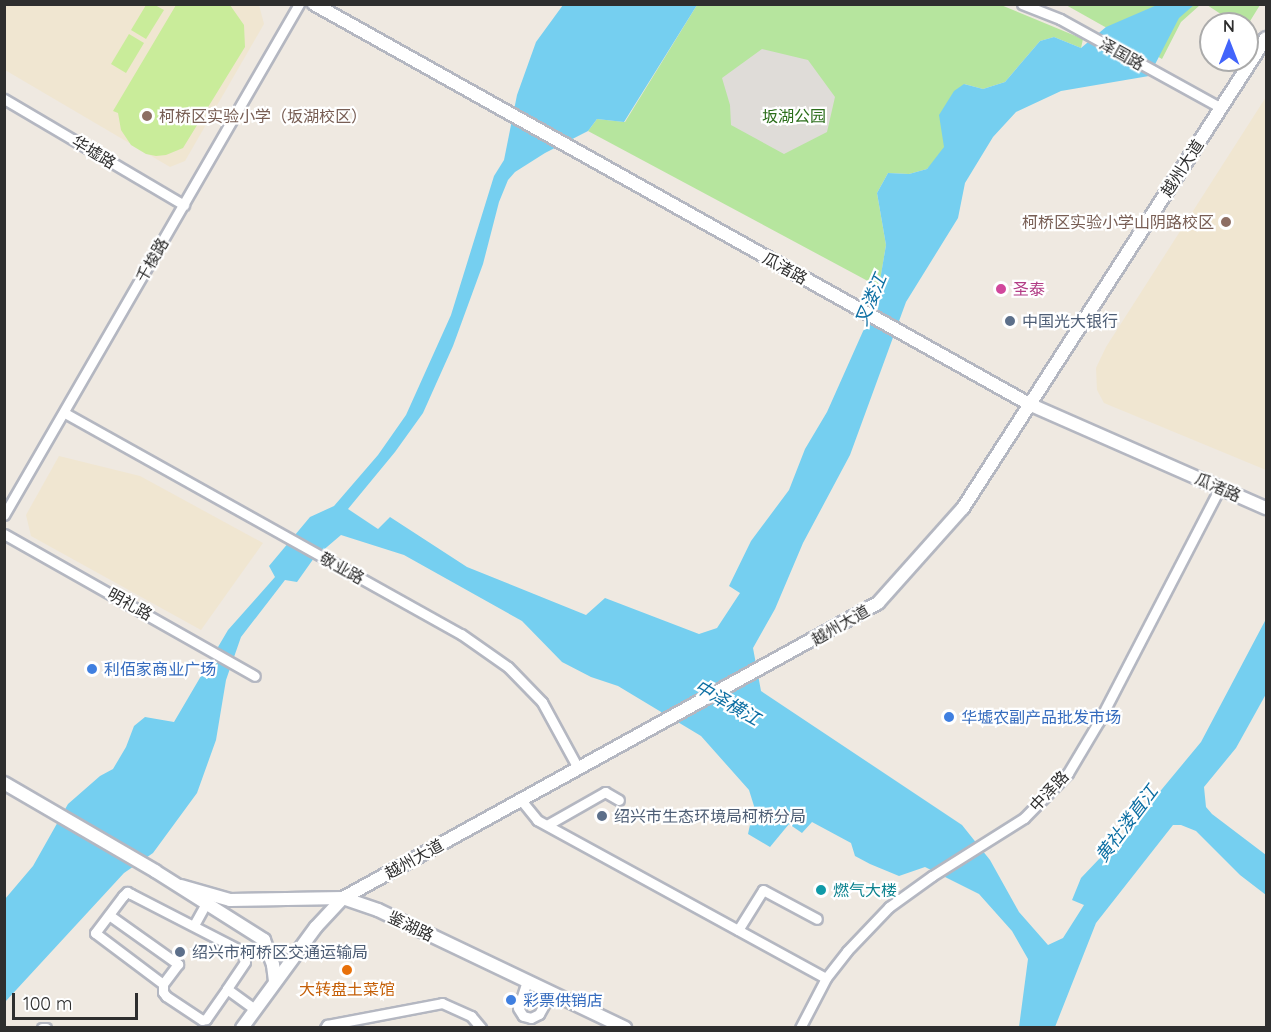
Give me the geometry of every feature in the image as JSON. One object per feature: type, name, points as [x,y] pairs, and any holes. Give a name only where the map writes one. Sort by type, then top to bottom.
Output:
[{"type":"street","name":"千梭路","points":[[4,515],[65,413],[299,4]]},
{"type":"street","name":"瓜渚路","points":[[314,4],[1031,405],[1266,508]]},
{"type":"street","name":"泽国路","points":[[1022,4],[1060,19],[1221,108]]},
{"type":"street","name":"越州大道","points":[[242,1028],[316,927],[343,898],[819,638],[878,603],[963,508],[1266,38]]},
{"type":"street","name":"华墟路","points":[[4,99],[184,205]]},
{"type":"street","name":"敬业路","points":[[65,413],[461,634],[508,666],[542,702],[578,768]]},
{"type":"street","name":"中泽路","points":[[800,1028],[826,978],[847,951],[882,914],[932,876],[1024,818],[1068,773],[1099,721],[1220,488]]},
{"type":"street","name":"明礼路","points":[[4,534],[255,676]]},
{"type":"street","points":[[4,783],[181,886],[264,940],[273,965],[275,982]]},
{"type":"street","points":[[547,825],[605,792],[619,800]]},
{"type":"street","points":[[521,800],[537,820],[826,978]]},
{"type":"street","name":"鉴湖路","points":[[181,886],[230,900],[343,898],[378,910],[625,1028]]},
{"type":"street","points":[[738,930],[763,890],[818,919]]},
{"type":"street","points":[[109,915],[178,964],[163,984],[163,992],[202,1020],[206,1019],[227,989],[246,956],[235,944],[127,892],[109,915],[95,933],[163,984]]},
{"type":"street","points":[[194,925],[206,903]]},
{"type":"street","points":[[527,981],[518,1008],[527,1017],[531,1018],[539,1014],[551,992]]},
{"type":"street","points":[[227,989],[255,1009]]},
{"type":"street","points":[[325,1028],[327,1025],[442,1003],[471,1016],[481,1028]]},
{"type":"street","points":[[522,1028],[527,1017]]},
{"type":"shaded area","name":"柯桥区实验小学（坂湖校区）","points":[[5,5],[259,5],[264,24],[185,161],[170,167],[5,70]]},
{"type":"shaded area","points":[[762,49],[808,60],[835,97],[827,132],[784,154],[731,125],[730,105],[722,78]]},
{"type":"shaded area","name":"柯桥区实验小学山阴路校区","points":[[1266,97],[1266,470],[1104,403],[1097,390],[1096,368],[1106,347]]},
{"type":"shaded area","points":[[59,456],[140,476],[263,543],[201,630],[31,536],[26,515]]},
{"type":"green space","points":[[146,5],[155,5],[164,10],[146,39],[131,30]]},
{"type":"green space","points":[[176,5],[230,5],[244,25],[245,47],[183,148],[166,155],[156,156],[146,154],[131,145],[121,130],[118,113],[113,111]]},
{"type":"green space","name":"坂湖公园","points":[[697,5],[1001,5],[1083,39],[1081,48],[1054,37],[1040,41],[1005,82],[983,89],[964,84],[945,151],[927,169],[909,174],[888,173],[877,193],[886,245],[879,287],[588,131],[597,119],[625,122]]},
{"type":"green space","points":[[1066,5],[1200,5],[1181,22],[1162,59]]},
{"type":"green space","points":[[1207,5],[1260,5],[1256,12],[1218,12]]},
{"type":"green space","points":[[129,34],[144,43],[126,73],[111,64]]},
{"type":"water","name":"中泽横江","points":[[563,5],[697,5],[624,122],[597,119],[588,131],[545,153],[515,172],[508,180],[499,202],[483,264],[453,346],[423,413],[395,452],[348,509],[378,529],[390,517],[467,567],[586,615],[605,598],[699,634],[717,628],[740,593],[729,586],[751,541],[789,490],[805,449],[827,412],[864,329],[878,292],[886,245],[877,193],[888,173],[909,174],[927,169],[944,147],[939,115],[954,91],[964,84],[983,89],[1005,82],[1040,41],[1054,37],[1081,48],[1106,27],[1157,5],[1194,5],[1179,18],[1149,76],[1061,91],[1016,112],[993,137],[965,183],[958,218],[906,302],[850,455],[803,543],[775,609],[753,648],[761,691],[962,825],[990,860],[1019,912],[1048,945],[1063,938],[1084,905],[1072,900],[1081,878],[1138,818],[1201,742],[1266,619],[1266,694],[1236,748],[1204,787],[1206,807],[1212,814],[1266,855],[1266,895],[1240,875],[1196,831],[1181,825],[1173,825],[1096,923],[1055,1027],[1019,1027],[1028,959],[1012,931],[979,894],[925,867],[899,876],[870,864],[855,856],[851,843],[812,822],[802,833],[789,824],[770,847],[748,834],[754,806],[749,790],[701,736],[618,686],[591,677],[562,662],[522,621],[404,555],[341,535],[314,558],[297,582],[285,580],[241,637],[226,680],[216,740],[197,793],[153,853],[124,873],[5,1002],[5,899],[33,866],[68,804],[100,776],[113,769],[126,747],[134,726],[145,717],[174,722],[228,630],[275,577],[269,566],[310,517],[334,506],[378,455],[406,415],[451,315],[494,176],[504,160],[517,95],[536,42]]},
{"type":"place","name":"柯桥区实验小学（坂湖校区）","points":[[147,116]]},
{"type":"place","name":"柯桥区实验小学山阴路校区","points":[[1226,222]]},
{"type":"place","name":"圣泰","points":[[1001,289]]},
{"type":"place","name":"中国光大银行","points":[[1010,321]]},
{"type":"place","name":"利佰家商业广场","points":[[92,669]]},
{"type":"place","name":"华墟农副产品批发市场","points":[[949,717]]},
{"type":"place","name":"绍兴市生态环境局柯桥分局","points":[[602,816]]},
{"type":"place","name":"燃气大楼","points":[[821,890]]},
{"type":"place","name":"绍兴市柯桥区交通运输局","points":[[180,952]]},
{"type":"place","name":"大转盘土菜馆","points":[[347,970]]},
{"type":"place","name":"彩票供销店","points":[[511,1000]]},
{"type":"water label","name":"叉溇江","points":[[871,300]]},
{"type":"water label","name":"黄社溇直江","points":[[1127,824]]}]
